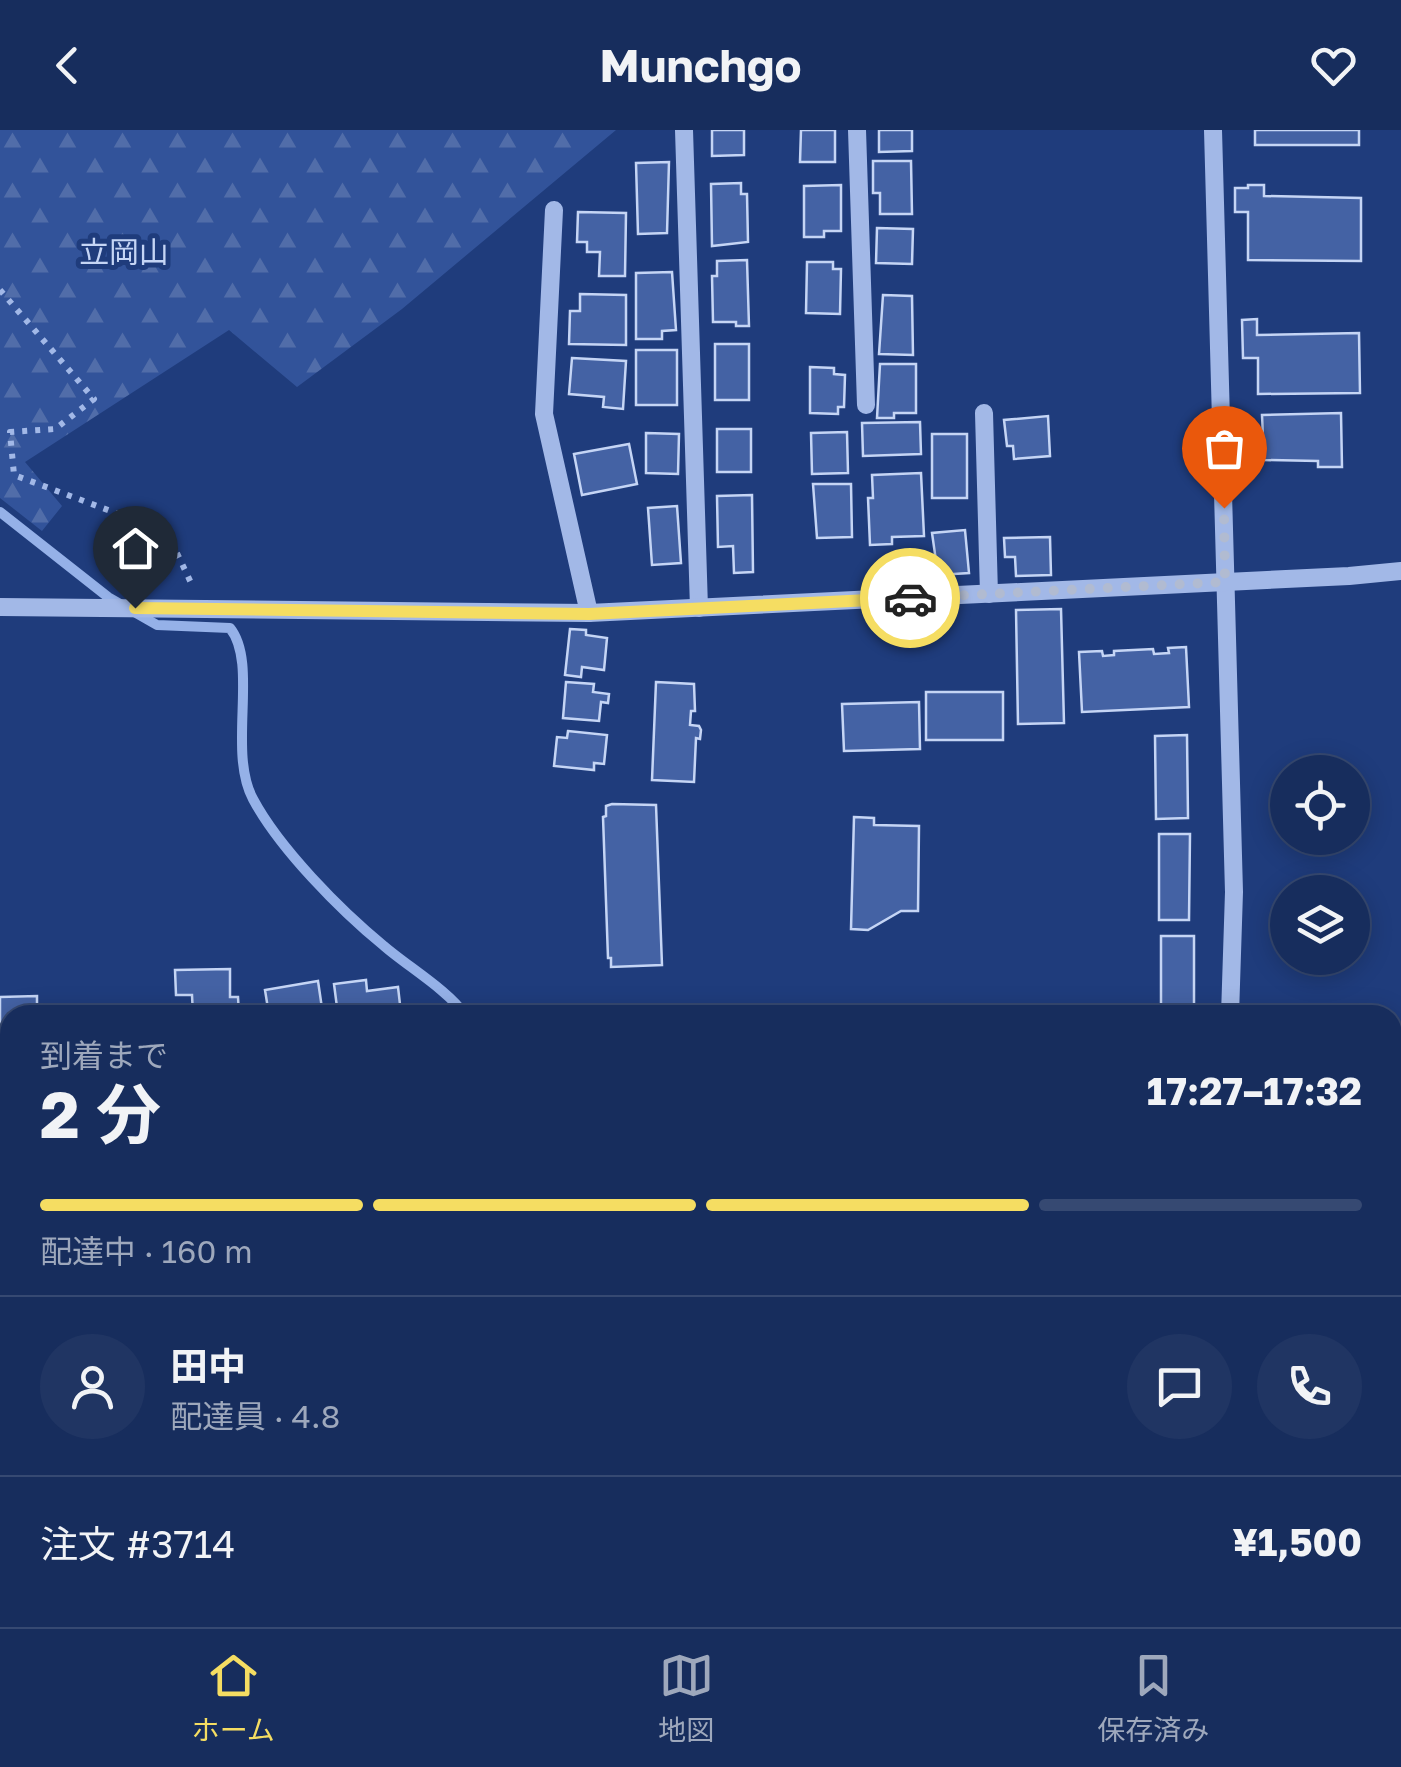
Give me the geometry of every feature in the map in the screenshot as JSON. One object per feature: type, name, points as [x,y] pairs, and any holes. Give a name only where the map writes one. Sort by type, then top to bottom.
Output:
[{"type":"street","points":[[684,130],[698,608]]},
{"type":"street","points":[[857,130],[866,406]]},
{"type":"street","points":[[1212,130],[1234,892],[1230,1005]]},
{"type":"street","points":[[554,210],[544,414],[589,614]]},
{"type":"street","points":[[984,413],[989,594]]},
{"type":"street","points":[[0,607],[589,614],[1401,571]]},
{"type":"path","points":[[0,290],[94,399],[56,428],[10,432],[14,475],[167,532],[203,609]]},
{"type":"green space","name":"立岡山","points":[[0,130],[616,130],[402,309],[297,387],[229,330],[25,462],[62,506],[42,531],[0,498]]},
{"type":"building","points":[[712,130],[744,130],[744,155],[712,156]]},
{"type":"building","points":[[801,130],[835,130],[835,162],[800,162]]},
{"type":"building","points":[[879,130],[912,130],[912,151],[879,152]]},
{"type":"building","points":[[1255,130],[1359,130],[1359,145],[1255,145]]},
{"type":"building","points":[[873,161],[911,161],[912,214],[880,214],[880,193],[873,193]]},
{"type":"building","points":[[669,162],[667,233],[638,234],[636,163]]},
{"type":"building","points":[[741,183],[741,194],[747,194],[748,242],[712,246],[711,184]]},
{"type":"building","points":[[841,185],[841,231],[824,231],[824,237],[804,237],[804,186]]},
{"type":"building","points":[[1264,185],[1264,196],[1361,198],[1361,261],[1248,260],[1248,212],[1235,212],[1235,188]]},
{"type":"building","points":[[578,212],[626,213],[625,276],[599,276],[600,252],[587,252],[587,242],[577,242]]},
{"type":"building","points":[[877,228],[913,229],[912,264],[876,263]]},
{"type":"building","points":[[747,260],[749,326],[713,322],[712,276],[717,276],[717,261]]},
{"type":"building","points":[[807,262],[833,262],[833,269],[841,269],[840,314],[806,313]]},
{"type":"building","points":[[672,272],[676,330],[662,331],[662,339],[636,339],[636,273]]},
{"type":"building","points":[[580,294],[626,295],[626,345],[569,344],[570,311],[580,311]]},
{"type":"building","points":[[883,295],[912,296],[913,355],[879,354]]},
{"type":"building","points":[[1257,319],[1257,335],[1359,333],[1360,393],[1258,394],[1258,358],[1243,358],[1242,320]]},
{"type":"building","points":[[715,344],[749,344],[749,400],[715,400]]},
{"type":"building","points":[[636,350],[677,350],[677,405],[636,405]]},
{"type":"building","points":[[572,358],[626,361],[623,409],[603,407],[604,397],[569,394]]},
{"type":"building","points":[[880,364],[916,364],[916,413],[877,418]]},
{"type":"building","points":[[810,367],[834,368],[834,374],[845,375],[844,407],[838,407],[838,414],[810,413]]},
{"type":"building","points":[[1341,413],[1342,467],[1318,467],[1318,461],[1264,460],[1262,415]]},
{"type":"building","points":[[1048,416],[1050,456],[1014,459],[1013,446],[1007,446],[1004,420]]},
{"type":"building","points":[[920,422],[921,454],[863,456],[862,423]]},
{"type":"building","points":[[717,429],[751,429],[751,472],[717,472]]},
{"type":"building","points":[[847,432],[848,473],[812,474],[811,433]]},
{"type":"building","points":[[646,433],[679,434],[678,474],[646,473]]},
{"type":"building","points":[[932,434],[967,434],[967,498],[932,498]]},
{"type":"building","points":[[629,444],[637,484],[582,495],[574,454]]},
{"type":"building","points":[[921,473],[924,536],[892,537],[892,544],[870,545],[868,498],[873,498],[872,475]]},
{"type":"building","points":[[813,484],[851,484],[852,537],[817,538]]},
{"type":"building","points":[[752,495],[753,572],[734,573],[733,546],[718,547],[717,496]]},
{"type":"building","points":[[677,506],[681,563],[652,565],[648,508]]},
{"type":"building","points":[[965,530],[969,573],[938,575],[932,533]]},
{"type":"building","points":[[1050,537],[1051,575],[1016,576],[1015,557],[1005,557],[1004,538]]},
{"type":"building","points":[[1061,609],[1064,723],[1018,724],[1016,610]]},
{"type":"building","points":[[570,629],[607,638],[604,670],[582,667],[581,677],[565,675]]},
{"type":"building","points":[[1186,647],[1189,707],[1082,712],[1079,652],[1102,651],[1103,656],[1114,655],[1114,651],[1153,649],[1154,654]]},
{"type":"building","points":[[566,682],[594,684],[593,692],[609,694],[608,703],[601,702],[599,721],[563,718]]},
{"type":"building","points":[[656,682],[694,684],[695,711],[691,711],[690,725],[701,730],[700,739],[696,738],[694,782],[652,780]]},
{"type":"building","points":[[926,692],[1003,692],[1003,740],[926,740]]},
{"type":"building","points":[[919,702],[920,749],[844,751],[842,704]]},
{"type":"building","points":[[568,731],[607,735],[604,764],[594,763],[594,770],[554,766],[557,737],[567,738]]},
{"type":"building","points":[[1187,735],[1188,818],[1156,819],[1155,736]]},
{"type":"building","points":[[656,805],[662,965],[611,967],[608,958],[603,817],[606,806]]},
{"type":"building","points":[[854,817],[874,818],[874,825],[919,826],[918,911],[901,911],[868,930],[851,929]]},
{"type":"building","points":[[1159,834],[1190,834],[1189,920],[1159,920]]},
{"type":"building","points":[[1161,936],[1194,936],[1194,1005],[1161,1005]]},
{"type":"building","points":[[230,969],[230,997],[238,997],[238,1005],[192,1005],[192,995],[176,995],[175,970]]},
{"type":"building","points":[[366,980],[367,991],[398,987],[400,1005],[337,1005],[334,984]]},
{"type":"building","points":[[318,981],[322,1005],[267,1005],[265,990]]},
{"type":"building","points":[[37,996],[37,1005],[0,1005],[0,997]]},
{"type":"waterway","points":[[0,512],[108,597],[157,625],[230,628],[242,663],[246,779],[264,818],[330,897],[456,1005]]},
{"type":"way so far","points":[[910,598],[1225,582],[1224,508]]},
{"type":"route","points":[[135,608],[589,614],[910,598]]}]
